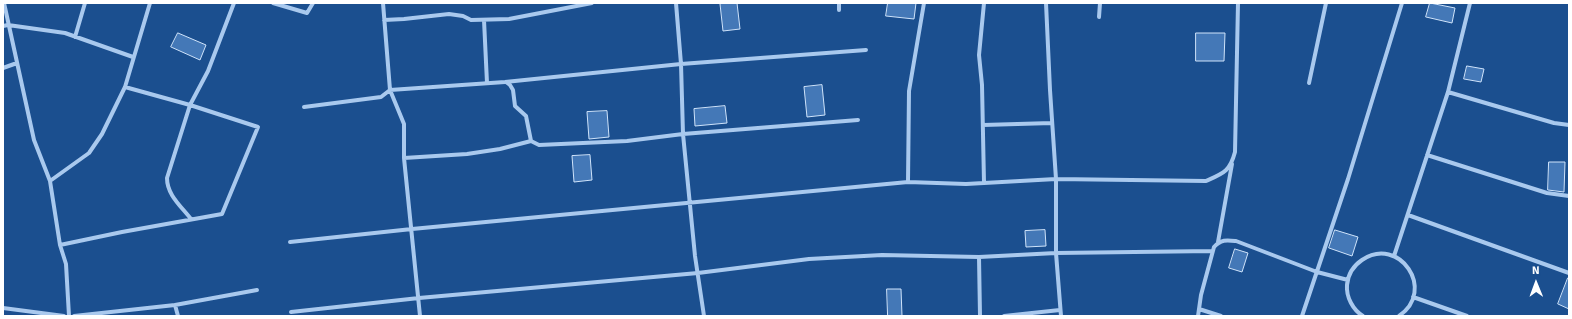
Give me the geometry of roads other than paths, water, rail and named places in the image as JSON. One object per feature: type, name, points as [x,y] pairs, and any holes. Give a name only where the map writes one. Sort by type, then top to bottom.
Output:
[{"type":"street","points":[[4,3],[34,140],[50,181],[60,245],[66,264],[69,316]]},
{"type":"street","points":[[75,37],[85,3]]},
{"type":"street","points":[[50,181],[89,153],[102,134],[125,87],[150,3]]},
{"type":"street","points":[[191,219],[170,193],[167,186],[167,178],[190,105],[208,71],[234,3]]},
{"type":"street","points":[[273,3],[307,13],[313,3]]},
{"type":"street","points":[[383,3],[390,90],[404,124],[404,158],[420,316]]},
{"type":"street","points":[[384,20],[448,14],[463,16],[470,20],[509,19],[592,3]]},
{"type":"street","points":[[676,3],[681,64],[683,134],[704,316]]},
{"type":"street","points":[[839,3],[839,10]]},
{"type":"street","points":[[908,182],[910,90],[924,3]]},
{"type":"street","points":[[984,3],[979,56],[982,85],[984,184]]},
{"type":"street","points":[[1046,3],[1056,179],[1056,253],[1061,316]]},
{"type":"street","points":[[1099,17],[1100,3]]},
{"type":"street","points":[[1218,242],[1235,152],[1238,3]]},
{"type":"street","points":[[1309,82],[1326,3]]},
{"type":"street","points":[[1302,316],[1348,179],[1402,3]]},
{"type":"street","points":[[1394,256],[1448,92],[1470,3]]},
{"type":"street","points":[[484,20],[487,83]]},
{"type":"street","points":[[3,26],[8,25],[64,33],[133,57]]},
{"type":"street","points":[[304,107],[381,96],[390,90],[505,82],[681,64],[866,50]]},
{"type":"street","points":[[3,68],[17,64]]},
{"type":"street","points":[[505,82],[510,85],[513,90],[515,106],[526,116],[531,141]]},
{"type":"street","points":[[60,245],[222,214],[258,127],[190,105],[125,87]]},
{"type":"street","points":[[1448,92],[1554,123],[1569,125]]},
{"type":"street","points":[[404,158],[466,154],[531,141],[539,145],[627,141],[683,134],[858,120]]},
{"type":"street","points":[[982,125],[1052,123]]},
{"type":"street","points":[[1426,155],[1547,193],[1569,196]]},
{"type":"street","points":[[290,242],[908,182],[984,184],[1056,179],[1206,181],[1222,173],[1232,164]]},
{"type":"street","points":[[1408,215],[1569,273]]},
{"type":"street","points":[[1198,316],[1204,283],[1214,246],[1218,242],[1224,240],[1236,240],[1317,272],[1348,280]]},
{"type":"street","points":[[291,312],[419,298],[698,273],[809,259],[882,255],[979,257],[1056,253],[1213,251]]},
{"type":"street","points":[[1364,316],[1353,307],[1347,289],[1348,280],[1358,263],[1366,257],[1380,254],[1394,256],[1403,261],[1414,277],[1415,287],[1410,306],[1399,316]]},
{"type":"street","points":[[979,257],[980,316]]},
{"type":"street","points":[[74,316],[175,305],[257,290]]},
{"type":"street","points":[[1413,298],[1457,314],[1467,316]]},
{"type":"street","points":[[175,305],[178,316]]},
{"type":"street","points":[[3,308],[64,316]]},
{"type":"street","points":[[1199,309],[1221,316]]},
{"type":"street","points":[[1004,316],[1060,310]]}]
